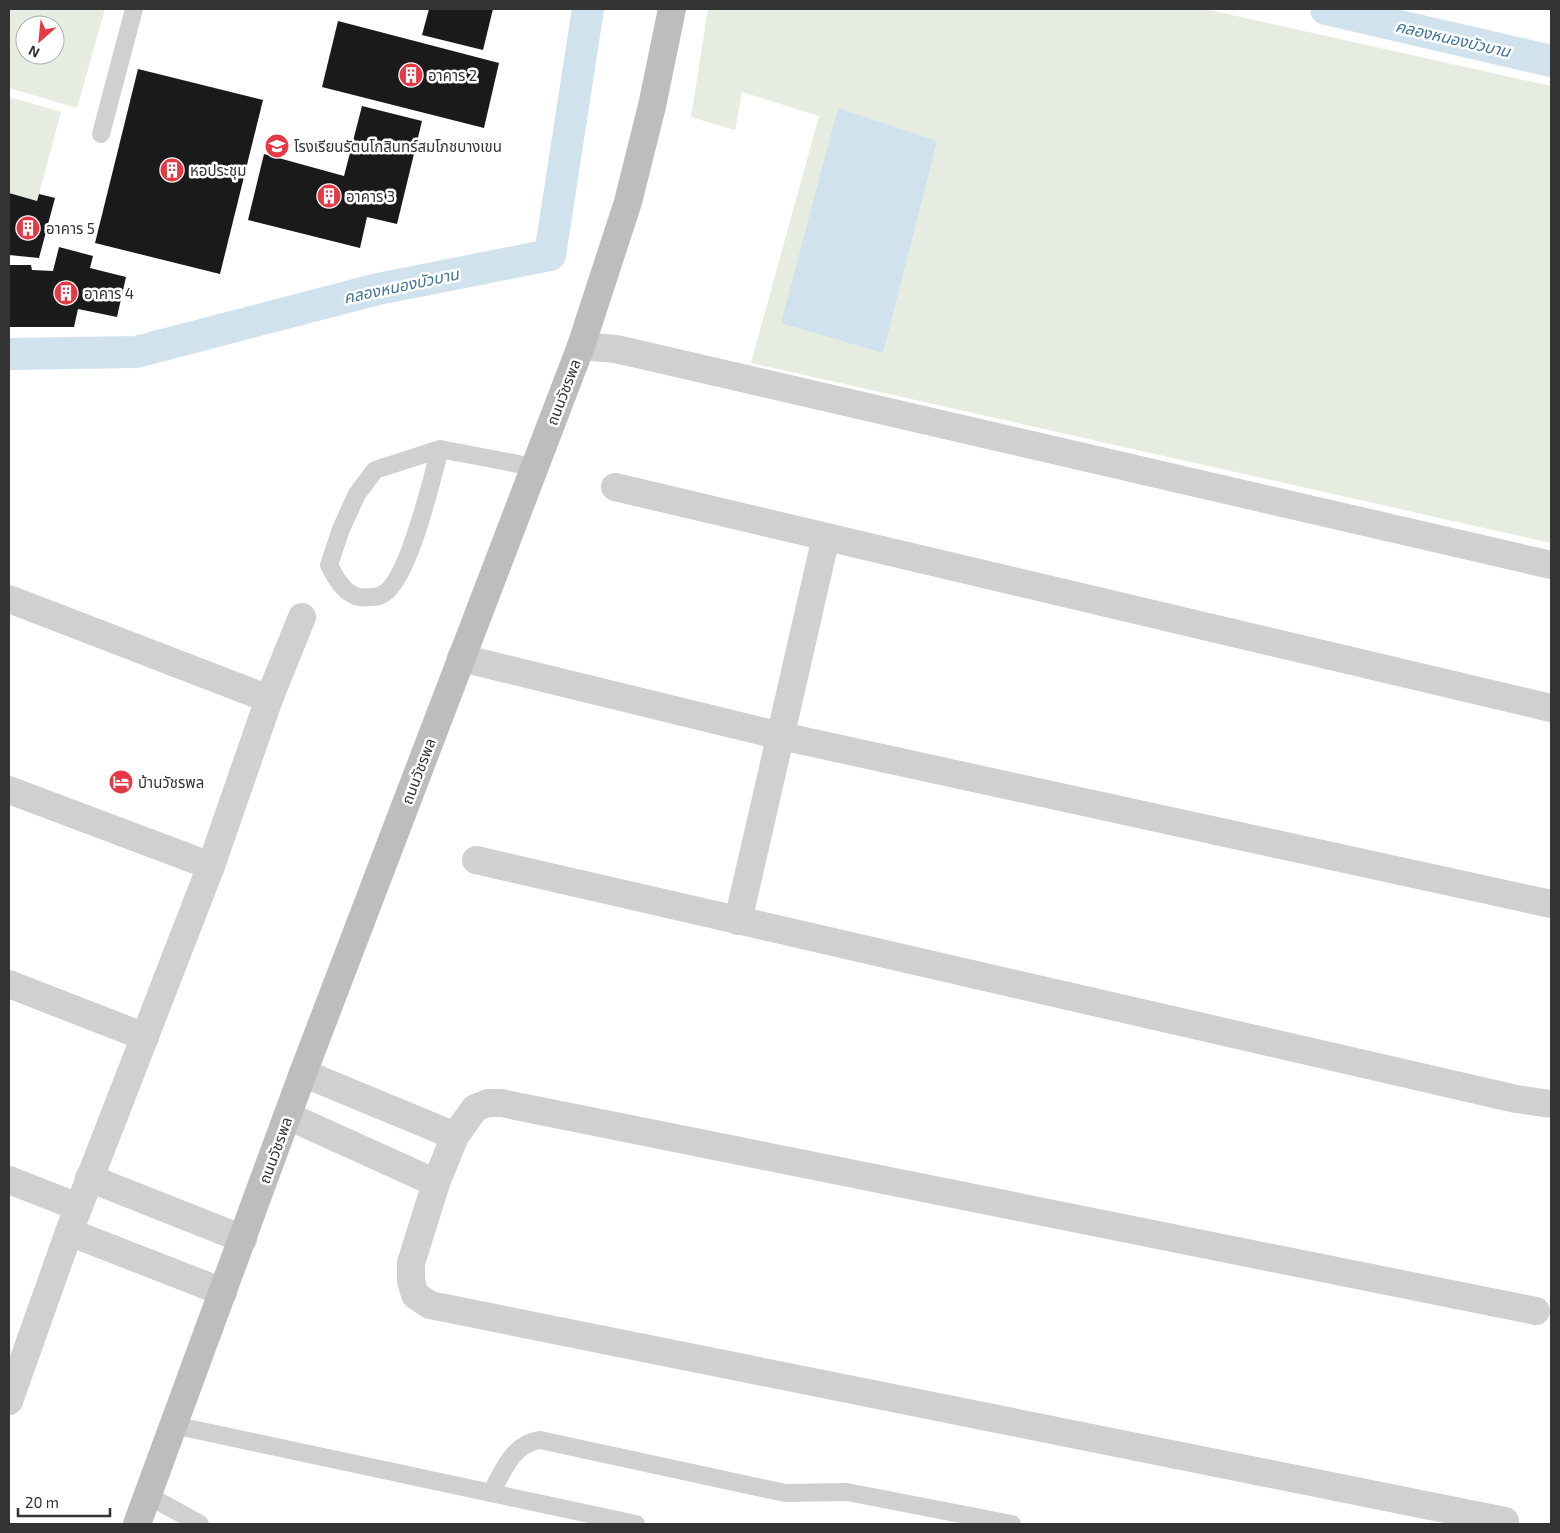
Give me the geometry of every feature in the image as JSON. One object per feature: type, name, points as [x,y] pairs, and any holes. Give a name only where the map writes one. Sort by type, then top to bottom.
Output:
[{"type":"street","name":"ถนนวัชรพล","points":[[137,1524],[303,1073],[581,346],[628,202],[652,106],[672,9]]},
{"type":"street","points":[[581,346],[616,350],[1551,565]]},
{"type":"street","points":[[615,487],[1551,708]]},
{"type":"street","points":[[738,921],[826,538]]},
{"type":"street","points":[[9,599],[269,699]]},
{"type":"street","points":[[9,1401],[14,1371],[211,866],[269,699],[302,617]]},
{"type":"street","points":[[461,658],[781,736],[1551,904]]},
{"type":"street","points":[[9,790],[211,866]]},
{"type":"street","points":[[476,860],[1506,1097],[1551,1104]]},
{"type":"street","points":[[9,984],[145,1037]]},
{"type":"street","points":[[303,1073],[455,1136]]},
{"type":"street","points":[[1505,1521],[430,1305],[415,1295],[411,1281],[411,1263],[436,1183],[455,1136],[475,1108],[488,1103],[501,1103],[1536,1311]]},
{"type":"street","points":[[288,1116],[436,1183]]},
{"type":"street","points":[[89,1178],[243,1239]]},
{"type":"street","points":[[9,1180],[78,1206]]},
{"type":"street","points":[[68,1232],[223,1292]]},
{"type":"lane","points":[[101,134],[134,9]]},
{"type":"lane","points":[[440,449],[414,541],[397,578],[382,595],[363,598],[340,587],[329,565],[341,529],[358,494],[375,470],[440,449],[534,467]]},
{"type":"lane","points":[[173,1425],[636,1524]]},
{"type":"lane","points":[[491,1493],[516,1450],[527,1442],[540,1440],[785,1493],[847,1492],[1012,1524]]},
{"type":"lane","points":[[147,1496],[200,1524]]},
{"type":"shaded area","points":[[9,9],[105,9],[77,108],[9,88]]},
{"type":"shaded area","points":[[708,9],[1205,9],[1551,86],[1551,543],[751,363],[819,116],[742,92],[735,130],[691,117]]},
{"type":"shaded area","points":[[9,97],[61,112],[37,201],[9,193]]},
{"type":"water","points":[[838,108],[937,141],[883,353],[781,323]]},
{"type":"building","points":[[429,9],[493,9],[483,50],[422,35]]},
{"type":"building","name":"อาคาร 2","points":[[338,21],[499,63],[484,128],[322,87]]},
{"type":"building","name":"หอประชุม","points":[[138,69],[263,100],[220,274],[95,243]]},
{"type":"building","name":"อาคาร 3","points":[[362,106],[422,121],[397,224],[367,217],[360,248],[248,220],[264,154],[344,176]]},
{"type":"building","name":"อาคาร 5","points":[[9,193],[37,201],[39,194],[55,198],[39,258],[9,255]]},
{"type":"building","name":"อาคาร 4","points":[[59,247],[93,256],[90,268],[126,277],[117,317],[78,309],[74,327],[9,327],[9,265],[31,265],[32,270],[53,271]]},
{"type":"waterway","name":"คลองหนองบัวบาน","points":[[9,354],[136,352],[378,289],[550,255],[588,9]]},
{"type":"waterway","name":"คลองหนองบัวบาน","points":[[1326,9],[1551,61]]},
{"type":"place","name":"อาคาร 2","points":[[411,75]]},
{"type":"place","name":"โรงเรียนรัตนโกสินทร์สมโภชบางเขน","points":[[277,146]]},
{"type":"place","name":"หอประชุม","points":[[172,170]]},
{"type":"place","name":"อาคาร 3","points":[[329,196]]},
{"type":"place","name":"อาคาร 5","points":[[28,228]]},
{"type":"place","name":"อาคาร 4","points":[[66,293]]},
{"type":"place","name":"บ้านวัชรพล","points":[[121,782]]}]
